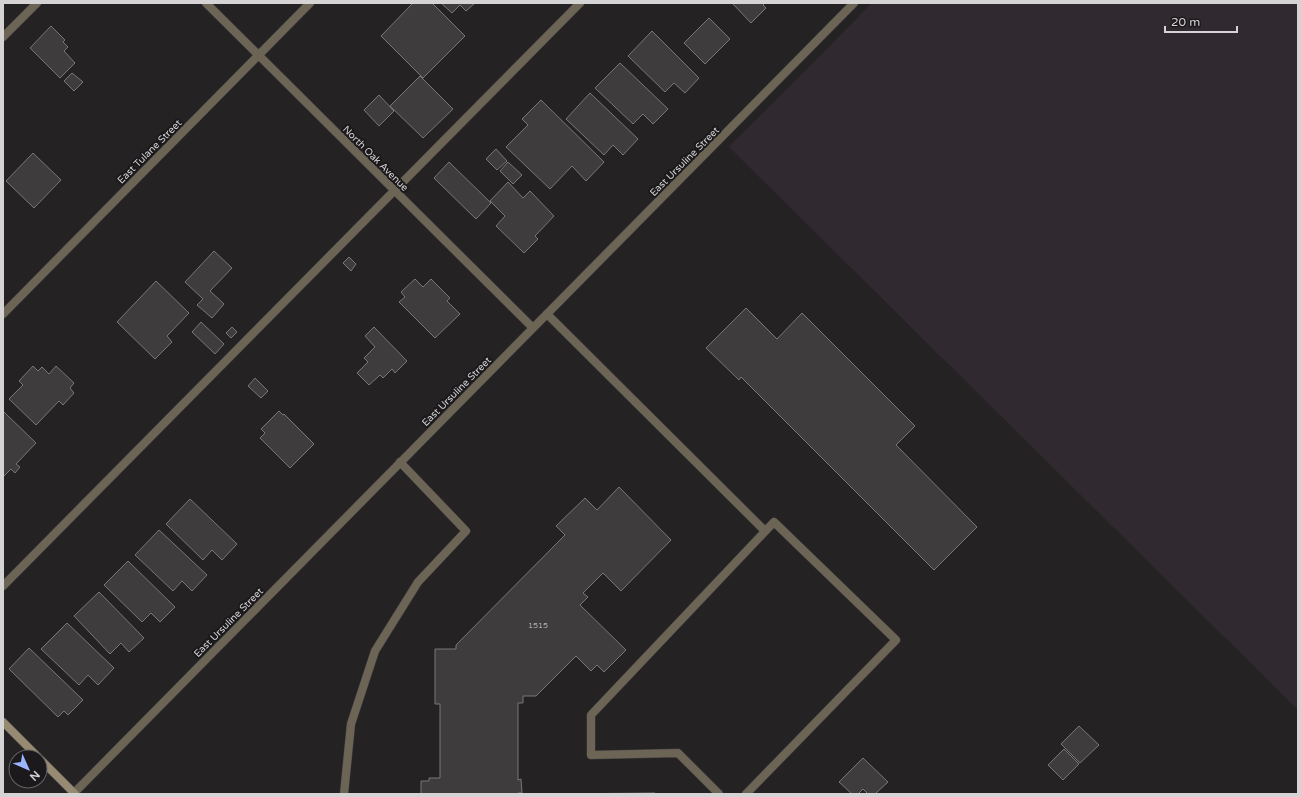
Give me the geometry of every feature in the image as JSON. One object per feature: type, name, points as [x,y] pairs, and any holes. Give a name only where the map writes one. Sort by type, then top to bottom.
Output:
[{"type":"main road","points":[[3,722],[30,749]]},
{"type":"main road","points":[[48,767],[74,794]]},
{"type":"street","points":[[3,37],[37,3]]},
{"type":"street","name":"North Oak Avenue","points":[[206,3],[533,328]]},
{"type":"street","name":"East Tulane Street","points":[[3,314],[310,3]]},
{"type":"street","points":[[3,586],[580,3]]},
{"type":"street","name":"East Ursuline Street","points":[[74,794],[854,3]]},
{"type":"street","points":[[547,314],[765,531]]},
{"type":"street","points":[[344,794],[351,724],[375,652],[418,582],[466,531],[400,462]]},
{"type":"street","points":[[719,794],[678,753],[591,755],[591,714],[774,522],[896,640],[746,794]]},
{"type":"shaded area","points":[[872,3],[1298,3],[1298,710],[729,147]]},
{"type":"building","points":[[413,3],[432,3],[465,36],[423,78],[381,36]]},
{"type":"building","points":[[441,3],[475,3],[466,11],[460,5],[452,13]]},
{"type":"building","points":[[732,3],[765,3],[763,5],[766,8],[751,23]]},
{"type":"building","points":[[709,18],[730,39],[705,64],[684,43]]},
{"type":"building","points":[[51,26],[65,40],[63,42],[68,47],[64,51],[75,63],[60,78],[30,48]]},
{"type":"building","points":[[652,31],[699,78],[685,93],[674,83],[665,92],[628,56]]},
{"type":"building","points":[[620,63],[668,109],[653,124],[643,114],[633,124],[595,88]]},
{"type":"building","points":[[72,73],[83,82],[74,91],[64,81]]},
{"type":"building","points":[[420,76],[453,109],[423,138],[390,106]]},
{"type":"building","points":[[590,93],[638,139],[623,155],[613,145],[604,155],[566,119]]},
{"type":"building","points":[[379,95],[394,111],[379,126],[364,110]]},
{"type":"building","points":[[541,100],[604,162],[586,181],[572,166],[550,189],[506,147],[528,125],[522,119]]},
{"type":"building","points":[[496,149],[507,161],[497,170],[486,159]]},
{"type":"building","points":[[33,153],[61,180],[34,208],[6,181]]},
{"type":"building","points":[[449,162],[491,203],[476,219],[434,178]]},
{"type":"building","points":[[508,162],[522,175],[513,184],[500,171]]},
{"type":"building","points":[[508,182],[523,198],[530,191],[554,216],[535,236],[538,239],[524,253],[496,226],[505,216],[490,201]]},
{"type":"building","points":[[214,251],[232,268],[210,291],[224,304],[212,318],[197,305],[203,299],[185,282]]},
{"type":"building","points":[[349,257],[356,264],[351,271],[343,263]]},
{"type":"building","points":[[415,279],[423,287],[431,279],[450,298],[447,301],[460,314],[435,338],[399,302],[405,297],[401,292]]},
{"type":"building","points":[[156,281],[189,313],[167,336],[172,342],[155,359],[117,322]]},
{"type":"building","points":[[746,308],[777,339],[802,313],[915,426],[896,445],[977,527],[934,570],[741,377],[739,380],[706,348]]},
{"type":"building","points":[[201,322],[224,344],[215,354],[192,332]]},
{"type":"building","points":[[232,327],[237,332],[231,338],[226,333]]},
{"type":"building","points":[[374,327],[407,361],[395,373],[392,369],[383,378],[380,375],[369,385],[357,373],[368,362],[364,358],[375,347],[365,336]]},
{"type":"building","points":[[33,366],[38,371],[42,367],[49,374],[56,366],[74,383],[70,388],[74,393],[63,405],[59,401],[36,425],[9,399],[23,385],[19,381]]},
{"type":"building","points":[[255,378],[268,391],[261,398],[248,386]]},
{"type":"building","points":[[279,411],[283,415],[284,414],[314,444],[290,468],[260,438],[265,433],[261,429]]},
{"type":"building","points":[[4,412],[36,443],[16,464],[20,467],[15,473],[11,469],[3,477],[3,413]]},
{"type":"building","points":[[619,487],[671,540],[621,591],[603,573],[583,593],[588,597],[580,605],[626,650],[604,672],[597,665],[591,671],[576,656],[536,696],[523,696],[523,703],[518,703],[518,780],[521,779],[522,793],[421,794],[421,781],[429,781],[429,778],[440,778],[440,704],[435,704],[435,649],[456,649],[456,645],[565,535],[556,526],[585,498],[597,510]]},
{"type":"building","points":[[190,499],[237,544],[222,560],[212,550],[203,560],[166,524]]},
{"type":"building","points":[[159,530],[207,575],[192,591],[182,581],[173,591],[135,555]]},
{"type":"building","points":[[128,561],[175,607],[160,622],[151,613],[142,622],[104,585]]},
{"type":"building","points":[[99,592],[144,638],[129,652],[121,643],[110,654],[74,616]]},
{"type":"building","points":[[67,623],[114,668],[98,685],[88,675],[79,685],[41,649]]},
{"type":"building","points":[[29,648],[83,700],[68,715],[64,711],[58,717],[9,669]]},
{"type":"building","points":[[1079,726],[1099,745],[1080,763],[1061,744]]},
{"type":"building","points":[[1064,749],[1079,764],[1063,780],[1048,765]]},
{"type":"building","points":[[863,758],[888,782],[875,794],[868,794],[863,789],[858,794],[852,794],[839,782]]},
{"type":"building","points":[[655,793],[655,794],[552,794]]}]
